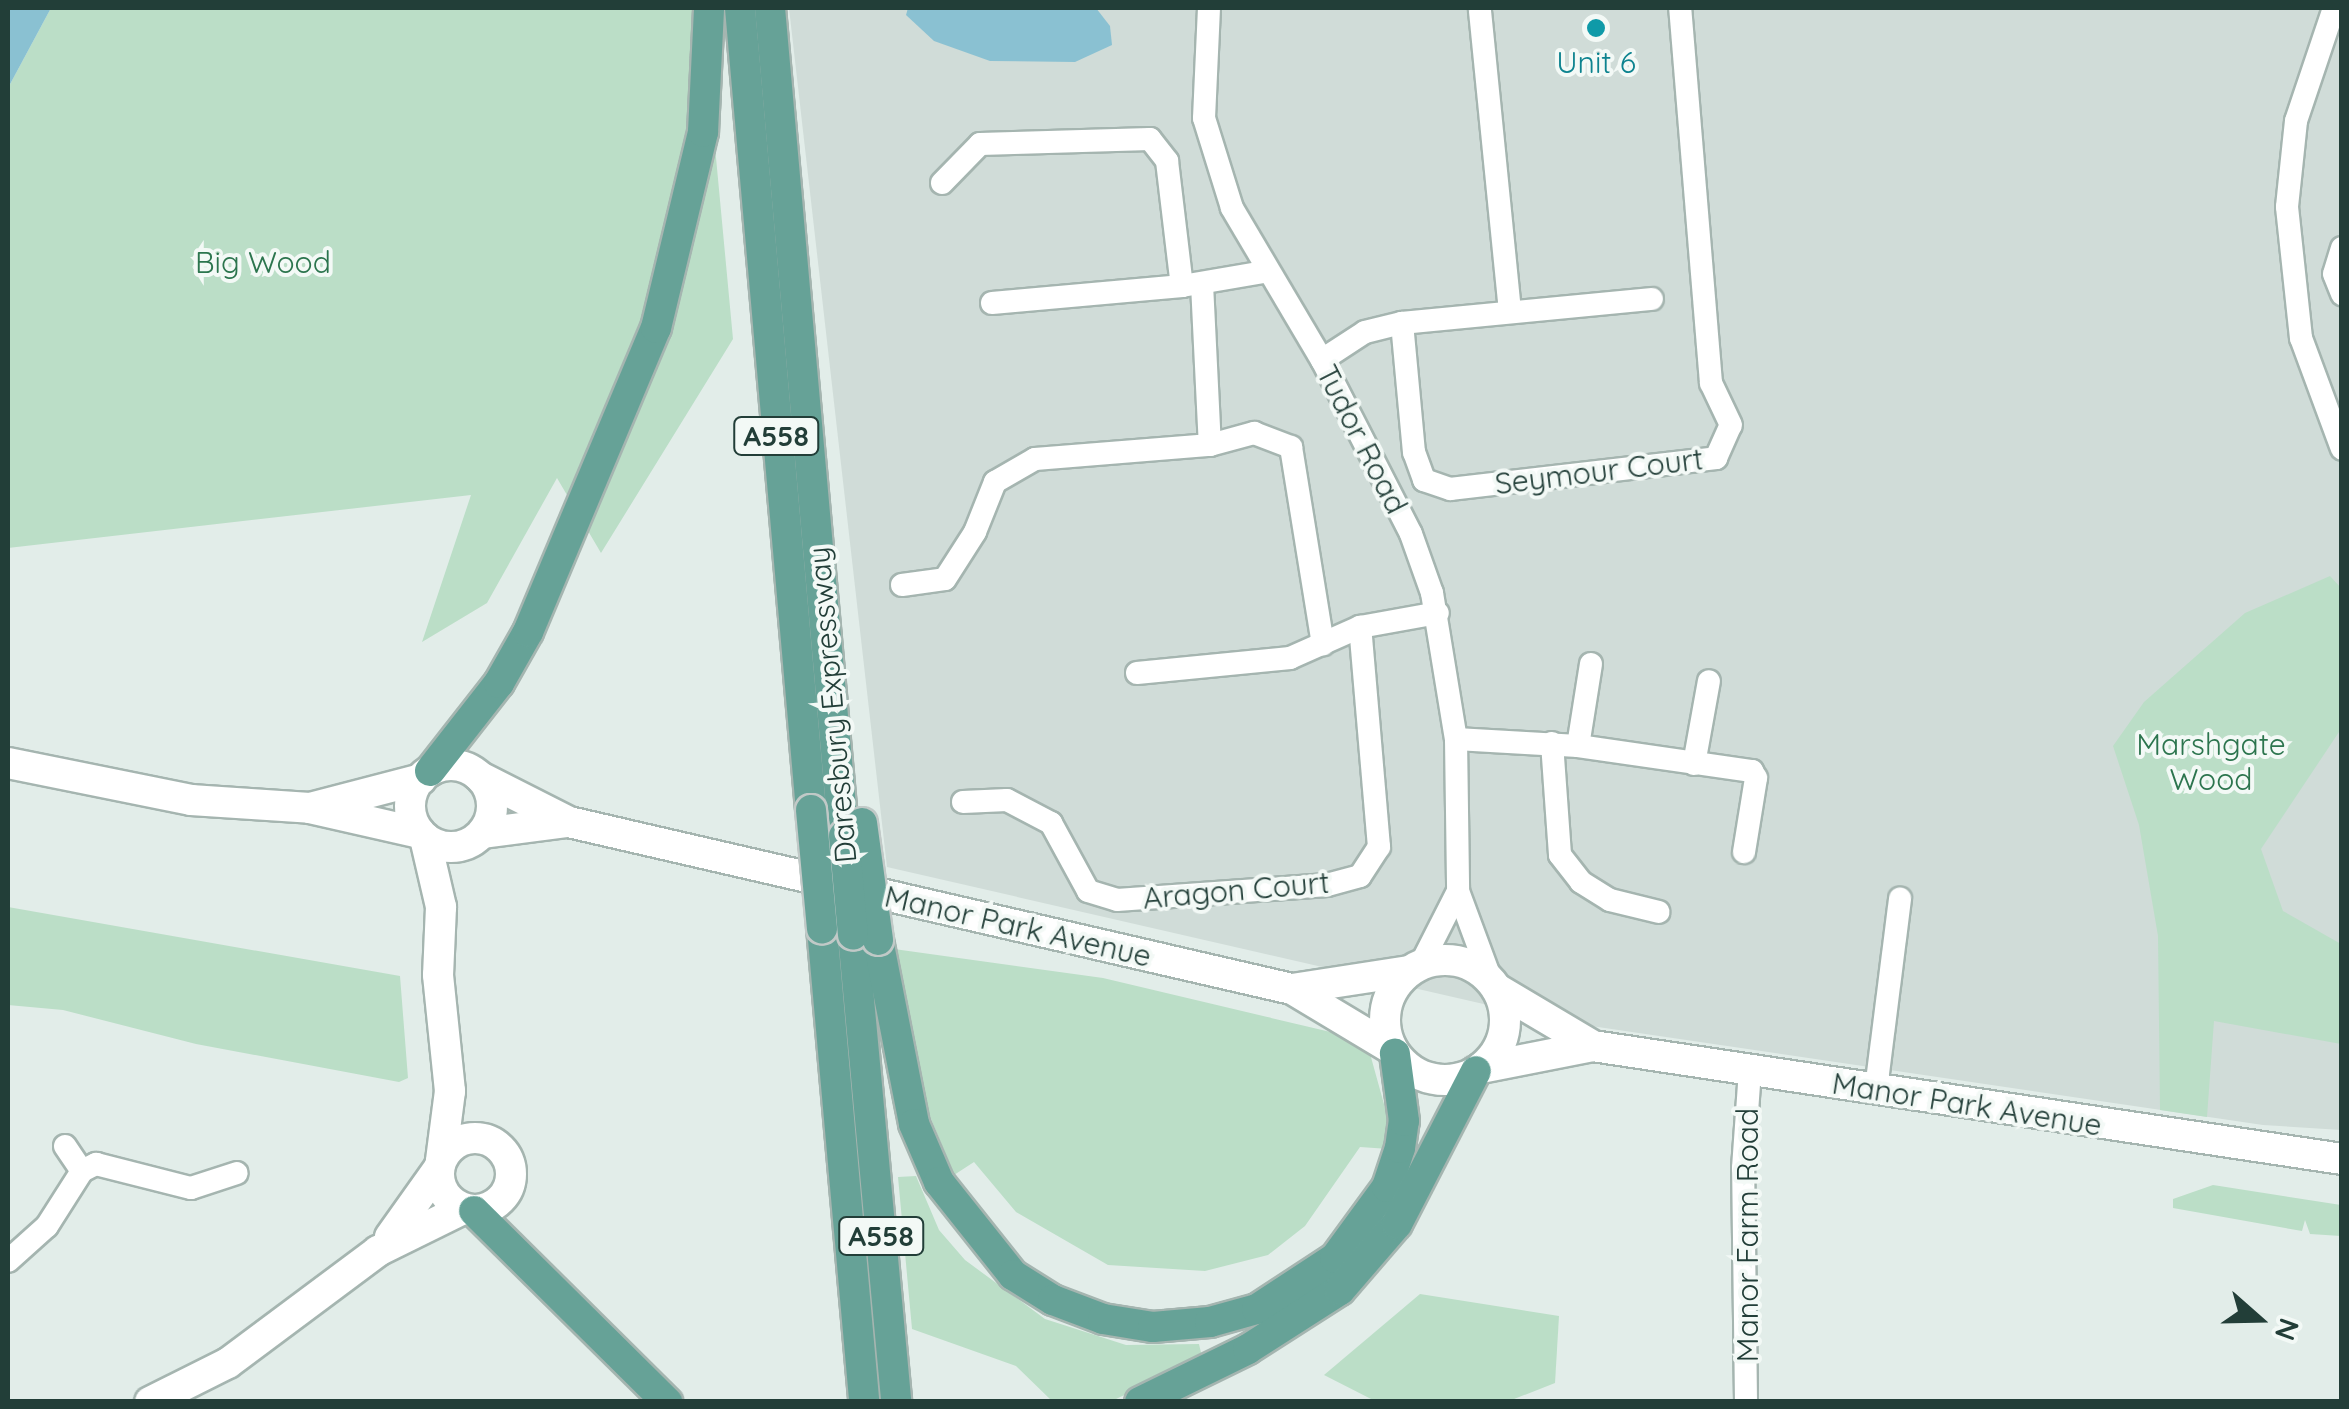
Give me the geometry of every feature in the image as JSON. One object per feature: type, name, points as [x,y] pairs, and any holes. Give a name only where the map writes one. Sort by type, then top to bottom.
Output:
[{"type":"main road","points":[[426,775],[491,694],[528,632],[656,328],[703,132],[709,8]]},
{"type":"main road","name":"Daresbury Expressway","points":[[740,8],[864,1402]]},
{"type":"main road","name":"Daresbury Expressway","points":[[770,8],[831,684],[865,938]]},
{"type":"main road","points":[[865,938],[914,1124],[939,1182],[1013,1274],[1053,1300],[1103,1319],[1152,1327],[1210,1322],[1258,1309],[1335,1258],[1386,1187],[1400,1148],[1404,1121],[1394,1051]]},
{"type":"main road","name":"A558","points":[[865,938],[896,1402]]},
{"type":"main road","points":[[1140,1402],[1248,1348],[1340,1290],[1396,1224],[1478,1069]]},
{"type":"main road","points":[[468,1210],[667,1402]]},
{"type":"street","name":"Tudor Road","points":[[1208,8],[1204,118],[1232,208],[1264,272],[1322,360],[1412,534],[1438,612],[1456,739],[1458,891],[1494,984]]},
{"type":"street","name":"Seymour Court","points":[[1402,323],[1414,452],[1424,480],[1450,489],[1716,458],[1730,425],[1711,383],[1680,8]]},
{"type":"street","points":[[2334,8],[2296,121],[2286,207],[2302,338],[2338,434]]},
{"type":"street","points":[[1480,11],[1510,310]]},
{"type":"street","points":[[942,184],[980,144],[1150,139],[1167,162],[1192,285],[1210,444]]},
{"type":"street","points":[[2342,248],[2334,274],[2342,294]]},
{"type":"street","points":[[992,303],[1192,285],[1264,272]]},
{"type":"street","points":[[1322,360],[1365,332],[1402,323],[1652,299]]},
{"type":"street","points":[[902,585],[945,579],[975,532],[995,482],[1035,459],[1210,444],[1254,434],[1291,447],[1323,644]]},
{"type":"street","points":[[1136,673],[1290,658],[1360,628],[1438,612]]},
{"type":"street","name":"Aragon Court","points":[[963,802],[1008,800],[1051,823],[1088,891],[1117,900],[1327,886],[1360,876],[1379,847],[1360,628]]},
{"type":"street","points":[[1578,746],[1591,664]]},
{"type":"street","points":[[1694,764],[1709,682]]},
{"type":"street","points":[[1456,739],[1552,743],[1752,771],[1756,778],[1744,852]]},
{"type":"street","points":[[1552,743],[1560,855],[1581,882],[1610,900],[1660,912]]},
{"type":"street","points":[[8,763],[191,800],[310,808],[422,835],[448,847],[478,837]]},
{"type":"street","points":[[310,808],[456,765],[480,776],[492,811],[441,906]]},
{"type":"street","points":[[426,775],[411,800],[441,906],[439,992],[450,1091],[440,1164],[441,1189],[468,1210]]},
{"type":"street","name":"Manor Park Avenue","points":[[480,776],[570,822],[1292,989],[1394,1051]]},
{"type":"street","name":"Manor Park Avenue","points":[[478,837],[570,822]]},
{"type":"street","name":"Tudor Road","points":[[1415,968],[1458,891]]},
{"type":"street","points":[[1876,1089],[1900,899]]},
{"type":"street","points":[[1458,961],[1494,984],[1505,1022],[1493,1055],[1478,1069],[1441,1080],[1408,1067],[1394,1051],[1384,1015],[1415,968],[1458,961]]},
{"type":"street","name":"Manor Park Avenue","points":[[1292,989],[1415,968]]},
{"type":"street","name":"Manor Park Avenue","points":[[1494,984],[1594,1046]]},
{"type":"street","name":"Manor Park Avenue","points":[[1478,1069],[1594,1046],[2342,1159]]},
{"type":"street","name":"Manor Farm Road","points":[[1746,1402],[1743,1168],[1750,1070]]},
{"type":"street","points":[[150,1402],[228,1363],[378,1250],[468,1210],[496,1204],[510,1186],[510,1162],[450,1091]]},
{"type":"street","points":[[378,1250],[440,1164],[465,1139],[496,1144]]},
{"type":"street","points":[[65,1146],[82,1171]]},
{"type":"street","points":[[8,1260],[47,1226],[82,1171],[119,1166],[166,1186],[191,1188],[240,1168]]},
{"type":"shaded area","points":[[789,8],[2341,8],[2341,1130],[2263,1125],[1557,1021],[887,867]]},
{"type":"green space","name":"Big Wood","points":[[51,8],[702,8],[733,339],[601,553],[557,478],[487,603],[422,642],[471,495],[8,548],[8,88]]},
{"type":"green space","name":"Marshgate Wood","points":[[2330,576],[2341,588],[2341,729],[2261,849],[2283,911],[2341,944],[2341,1044],[2214,1021],[2207,1117],[2160,1110],[2158,936],[2139,825],[2113,746],[2144,702],[2245,613]]},
{"type":"green space","points":[[8,907],[400,976],[408,1078],[399,1082],[196,1044],[63,1010],[8,1005]]},
{"type":"green space","points":[[894,949],[1103,978],[1339,1034],[1369,1050],[1387,1115],[1389,1149],[1360,1147],[1305,1226],[1268,1255],[1205,1271],[1108,1265],[1016,1212],[974,1162],[954,1175],[916,1082]]},
{"type":"green space","points":[[916,1176],[939,1230],[965,1260],[1045,1319],[1126,1345],[1199,1344],[1202,1357],[1112,1401],[1052,1401],[1016,1366],[912,1329],[898,1177]]},
{"type":"green space","points":[[2213,1185],[2341,1205],[2341,1236],[2310,1234],[2305,1220],[2302,1231],[2173,1208],[2173,1199]]},
{"type":"green space","points":[[1420,1294],[1559,1316],[1555,1383],[1509,1401],[1377,1402],[1324,1375]]},
{"type":"water","points":[[8,8],[51,8],[8,88]]},
{"type":"water","points":[[908,8],[1096,8],[1110,26],[1112,45],[1075,62],[990,61],[934,41],[906,15]]},
{"type":"place","name":"Unit 6","points":[[1596,28]]}]
